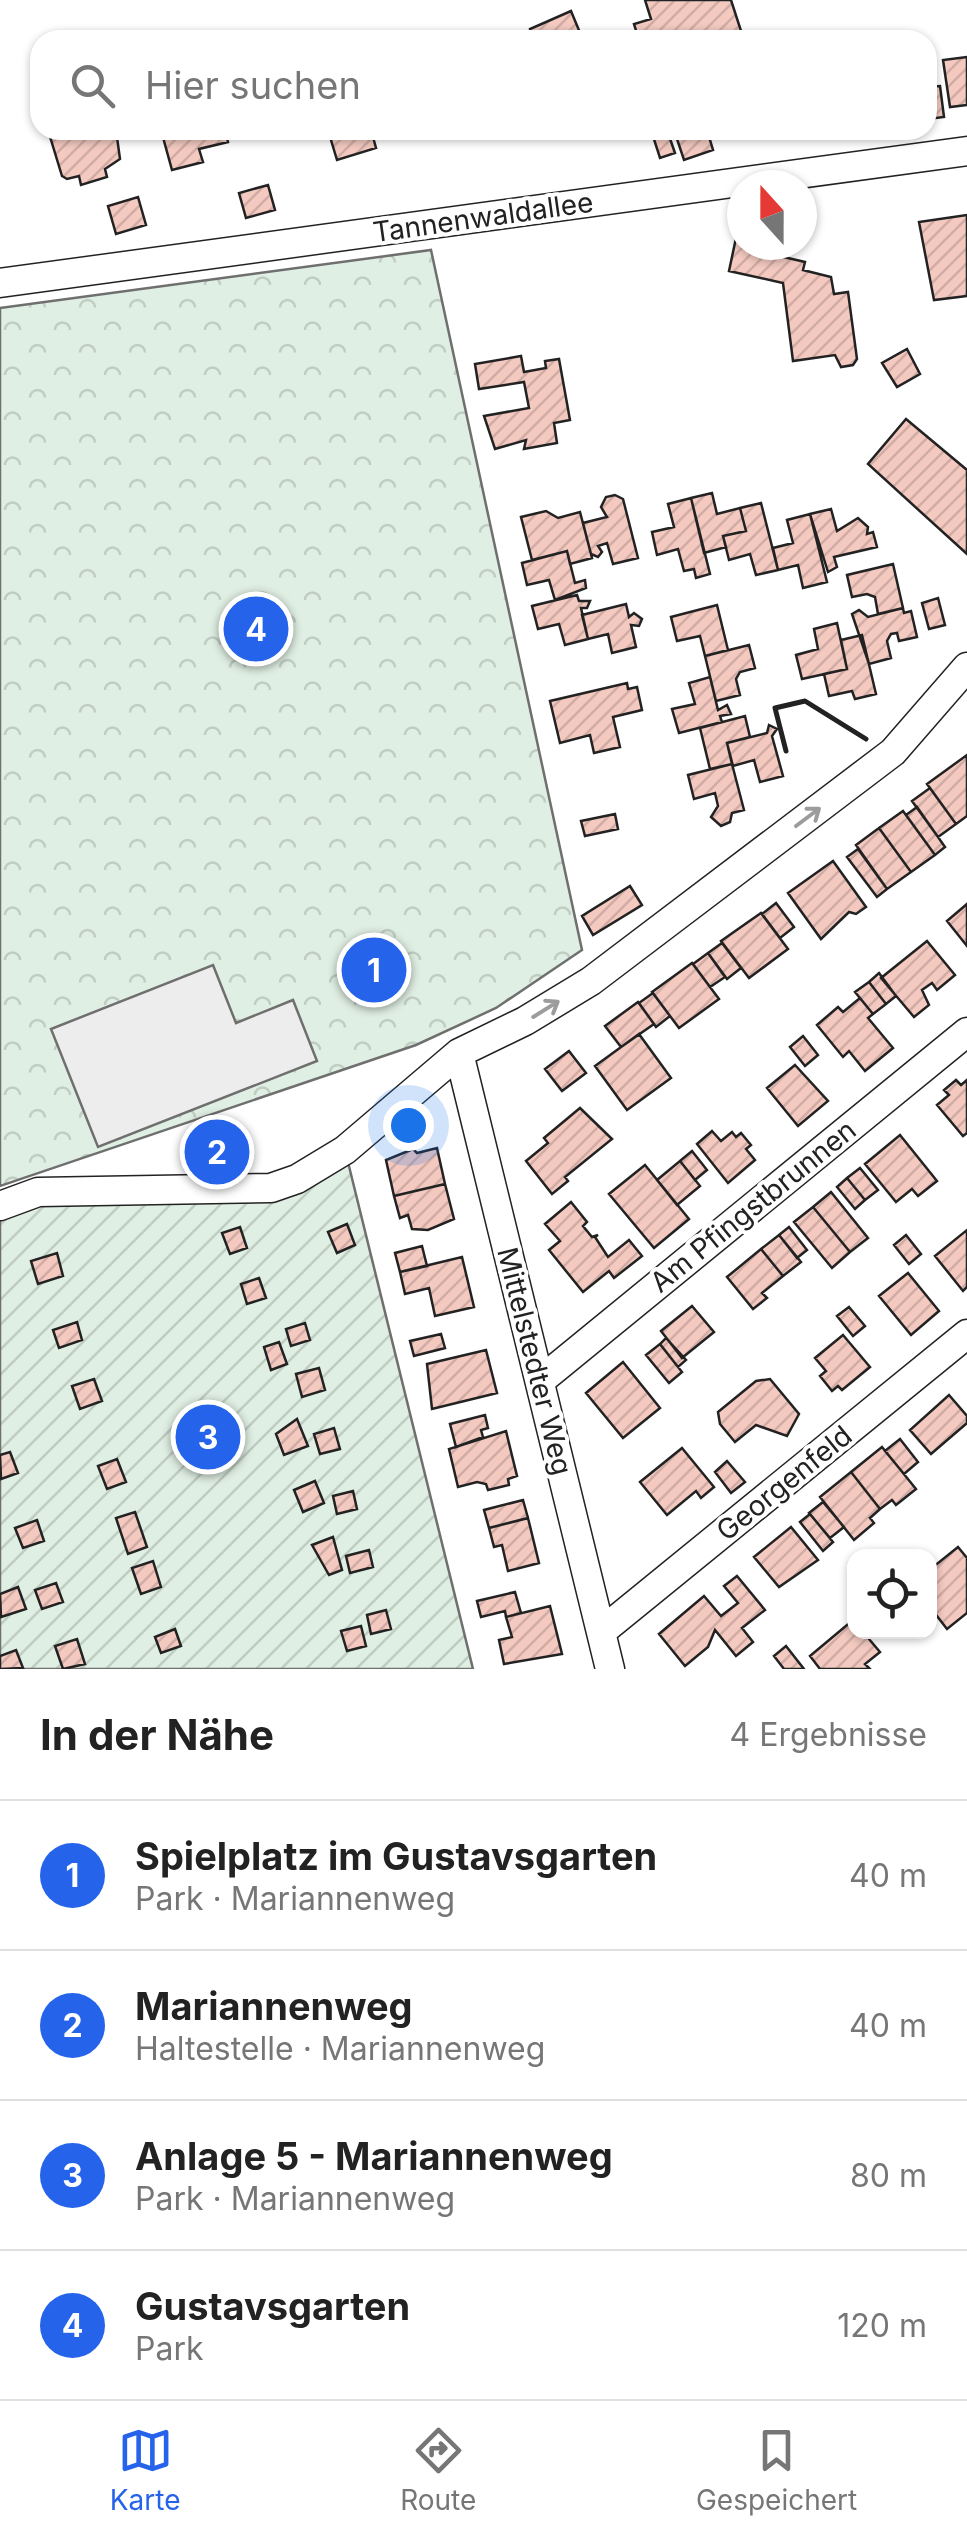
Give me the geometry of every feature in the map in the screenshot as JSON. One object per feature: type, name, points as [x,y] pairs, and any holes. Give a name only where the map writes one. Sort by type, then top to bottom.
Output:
[{"type":"street","name":"Tannenwaldallee","points":[[0,283],[967,151]]},
{"type":"street","points":[[0,1206],[38,1192],[271,1188],[297,1180],[345,1150],[459,1052],[525,1022],[591,981],[807,818],[893,752],[967,667]]},
{"type":"street","name":"Am Pfingstbrunnen","points":[[540,1381],[967,1032]]},
{"type":"street","name":"Mittelstedter Weg","points":[[459,1052],[610,1669]]},
{"type":"street","name":"Georgenfeld","points":[[601,1632],[967,1334]]},
{"type":"green space","points":[[431,250],[582,950],[496,1008],[416,1045],[0,1186],[0,308]]},
{"type":"green space","points":[[345,1150],[473,1669],[0,1669],[0,1205],[271,1188]]},
{"type":"shaded area","points":[[213,965],[236,1023],[293,1000],[317,1061],[98,1147],[51,1029]]},
{"type":"building","points":[[645,0],[731,0],[741,30],[636,30],[634,24],[651,19]]},
{"type":"building","points":[[571,11],[579,30],[530,30]]},
{"type":"building","points":[[967,57],[967,105],[950,107],[943,60]]},
{"type":"building","points":[[937,86],[944,117],[937,118]]},
{"type":"building","points":[[51,140],[117,140],[120,159],[105,169],[107,177],[81,185],[79,176],[62,176]]},
{"type":"building","points":[[164,140],[228,140],[199,149],[203,162],[172,170]]},
{"type":"building","points":[[331,140],[374,140],[376,148],[337,160]]},
{"type":"building","points":[[654,140],[670,140],[675,153],[660,158]]},
{"type":"building","points":[[677,140],[710,140],[713,150],[684,160]]},
{"type":"building","points":[[268,185],[275,210],[246,218],[239,193]]},
{"type":"building","points":[[138,197],[146,225],[116,234],[108,206]]},
{"type":"building","points":[[967,215],[967,296],[934,300],[919,222]]},
{"type":"building","points":[[731,260],[796,260],[805,262],[803,270],[831,277],[834,294],[848,292],[857,359],[853,365],[841,367],[835,355],[793,361],[783,283],[729,271]]},
{"type":"building","points":[[907,349],[920,374],[897,387],[882,363]]},
{"type":"building","points":[[521,356],[524,372],[546,368],[545,361],[559,359],[570,420],[554,423],[557,443],[524,449],[526,440],[495,449],[484,416],[529,408],[524,382],[479,389],[475,364]]},
{"type":"building","points":[[906,419],[967,470],[967,554],[868,464]]},
{"type":"building","points":[[712,493],[717,514],[740,508],[746,531],[723,536],[726,547],[704,553],[691,498]]},
{"type":"building","points":[[615,495],[623,499],[638,558],[613,564],[607,543],[598,546],[602,552],[598,557],[591,554],[583,523],[607,517],[601,507],[606,497]]},
{"type":"building","points":[[691,498],[710,574],[696,578],[694,569],[684,571],[678,549],[657,555],[652,532],[674,527],[668,504]]},
{"type":"building","points":[[761,503],[778,570],[756,575],[750,554],[729,560],[723,536],[746,531],[740,508]]},
{"type":"building","points":[[831,509],[837,531],[858,518],[868,527],[867,534],[873,532],[877,547],[834,557],[837,567],[828,572],[810,514]]},
{"type":"building","points":[[546,511],[558,518],[580,512],[592,558],[570,564],[567,551],[532,560],[521,517]]},
{"type":"building","points":[[810,514],[827,582],[803,588],[798,565],[778,570],[773,548],[793,543],[787,520]]},
{"type":"building","points":[[567,551],[575,583],[585,580],[586,588],[555,600],[549,580],[527,585],[522,563]]},
{"type":"building","points":[[893,564],[903,608],[878,614],[875,597],[852,597],[847,575]]},
{"type":"building","points":[[577,595],[579,601],[590,601],[587,608],[581,608],[588,639],[565,645],[559,624],[538,629],[532,606]]},
{"type":"building","points":[[938,598],[945,625],[929,629],[922,603]]},
{"type":"building","points":[[626,604],[629,617],[634,613],[642,619],[639,626],[631,625],[636,647],[612,653],[608,634],[588,639],[582,615]]},
{"type":"building","points":[[717,605],[728,650],[705,656],[700,636],[677,641],[671,617]]},
{"type":"building","points":[[903,608],[904,613],[911,611],[917,637],[899,641],[897,633],[891,634],[887,641],[891,658],[869,664],[852,614],[859,610],[868,617]]},
{"type":"building","points":[[837,623],[847,669],[802,679],[796,655],[818,649],[814,629]]},
{"type":"building","points":[[862,635],[876,694],[855,699],[852,691],[829,696],[824,674],[847,669],[841,640]]},
{"type":"building","points":[[749,645],[755,668],[740,672],[736,679],[740,695],[716,701],[705,656]]},
{"type":"building","points":[[710,677],[718,710],[727,705],[731,714],[720,716],[722,722],[679,733],[672,709],[695,704],[689,683]]},
{"type":"building","points":[[627,683],[628,689],[637,687],[642,710],[613,717],[620,747],[594,753],[590,735],[560,743],[550,701]]},
{"type":"building","points":[[745,716],[750,737],[727,743],[732,764],[710,769],[700,728]]},
{"type":"building","points":[[769,725],[777,729],[772,736],[783,776],[760,782],[754,760],[733,766],[727,743],[767,733]]},
{"type":"building","points":[[967,755],[967,816],[956,824],[927,784]]},
{"type":"building","points":[[732,764],[744,810],[732,813],[730,822],[721,826],[711,817],[718,806],[715,793],[694,799],[688,775]]},
{"type":"building","points":[[930,788],[956,824],[938,837],[912,801]]},
{"type":"building","points":[[917,807],[945,847],[935,855],[906,815]]},
{"type":"building","points":[[903,811],[935,855],[911,872],[879,828]]},
{"type":"building","points":[[615,814],[618,829],[585,836],[581,821]]},
{"type":"building","points":[[879,828],[911,872],[887,889],[856,845]]},
{"type":"building","points":[[858,849],[887,889],[877,897],[847,857]]},
{"type":"building","points":[[833,861],[866,907],[856,914],[849,912],[821,939],[788,893]]},
{"type":"building","points":[[630,886],[642,905],[593,935],[582,916]]},
{"type":"building","points":[[776,903],[794,927],[780,938],[762,914]]},
{"type":"building","points":[[967,904],[967,946],[947,921]]},
{"type":"building","points":[[761,913],[788,949],[749,978],[721,941]]},
{"type":"building","points":[[927,941],[955,975],[937,990],[932,983],[922,990],[929,1005],[914,1017],[881,978]]},
{"type":"building","points":[[722,943],[741,968],[727,979],[708,953]]},
{"type":"building","points":[[708,953],[725,977],[710,987],[693,964]]},
{"type":"building","points":[[692,963],[719,999],[679,1028],[652,992]]},
{"type":"building","points":[[879,973],[896,996],[886,1004],[869,982]]},
{"type":"building","points":[[869,982],[886,1004],[873,1014],[855,992]]},
{"type":"building","points":[[653,993],[670,1016],[656,1027],[639,1003]]},
{"type":"building","points":[[860,998],[873,1014],[868,1018],[893,1048],[865,1071],[849,1051],[843,1057],[817,1025],[838,1007],[843,1012]]},
{"type":"building","points":[[638,1002],[654,1024],[621,1047],[605,1026]]},
{"type":"building","points":[[639,1034],[671,1078],[627,1110],[595,1066]]},
{"type":"building","points":[[803,1036],[818,1055],[805,1066],[790,1047]]},
{"type":"building","points":[[569,1051],[586,1073],[562,1091],[545,1069]]},
{"type":"building","points":[[795,1065],[828,1101],[798,1126],[767,1088]]},
{"type":"building","points":[[956,1080],[961,1085],[967,1080],[967,1133],[963,1136],[937,1105],[949,1095],[944,1090]]},
{"type":"building","points":[[580,1108],[612,1139],[565,1177],[568,1181],[552,1194],[526,1161],[548,1143],[544,1138]]},
{"type":"building","points":[[712,1131],[721,1141],[732,1132],[736,1137],[741,1133],[751,1145],[746,1149],[755,1160],[728,1183],[697,1144]]},
{"type":"building","points":[[900,1135],[937,1181],[918,1196],[912,1189],[896,1202],[865,1164]]},
{"type":"building","points":[[437,1148],[445,1184],[394,1196],[386,1160],[413,1149],[417,1153]]},
{"type":"building","points":[[692,1151],[707,1170],[695,1180],[680,1161]]},
{"type":"building","points":[[680,1161],[700,1186],[677,1205],[657,1180]]},
{"type":"building","points":[[645,1165],[689,1219],[654,1248],[609,1194]]},
{"type":"building","points":[[860,1168],[878,1190],[865,1200],[847,1178]]},
{"type":"building","points":[[847,1178],[865,1200],[855,1209],[837,1187]]},
{"type":"building","points":[[445,1184],[454,1219],[428,1230],[412,1229],[408,1215],[400,1218],[394,1196]]},
{"type":"building","points":[[831,1192],[868,1238],[850,1252],[813,1207]]},
{"type":"building","points":[[571,1202],[587,1222],[583,1226],[592,1237],[598,1235],[595,1237],[608,1257],[629,1240],[642,1256],[614,1278],[609,1271],[583,1292],[549,1250],[560,1241],[545,1224]]},
{"type":"building","points":[[813,1207],[850,1252],[832,1268],[794,1222]]},
{"type":"building","points":[[347,1224],[355,1245],[337,1253],[328,1232]]},
{"type":"building","points":[[240,1227],[247,1248],[230,1254],[222,1233]]},
{"type":"building","points":[[789,1227],[807,1250],[797,1258],[779,1235]]},
{"type":"building","points":[[967,1230],[967,1287],[963,1291],[935,1256]]},
{"type":"building","points":[[779,1235],[801,1262],[783,1276],[761,1249]]},
{"type":"building","points":[[906,1235],[921,1254],[909,1264],[894,1245]]},
{"type":"building","points":[[422,1246],[427,1266],[400,1272],[395,1253]]},
{"type":"building","points":[[761,1249],[783,1276],[762,1293],[767,1298],[753,1309],[727,1277]]},
{"type":"building","points":[[57,1253],[63,1276],[38,1284],[31,1261]]},
{"type":"building","points":[[462,1257],[474,1307],[435,1316],[429,1288],[405,1294],[400,1272]]},
{"type":"building","points":[[908,1273],[939,1311],[911,1335],[879,1296]]},
{"type":"building","points":[[259,1278],[266,1298],[247,1304],[241,1284]]},
{"type":"building","points":[[692,1306],[714,1332],[682,1358],[661,1331]]},
{"type":"building","points":[[849,1307],[865,1326],[853,1336],[837,1316]]},
{"type":"building","points":[[77,1322],[82,1340],[59,1348],[53,1330]]},
{"type":"building","points":[[305,1323],[310,1340],[291,1346],[286,1329]]},
{"type":"building","points":[[441,1334],[445,1348],[414,1356],[410,1341]]},
{"type":"building","points":[[843,1335],[870,1367],[842,1390],[838,1386],[832,1391],[820,1376],[826,1371],[815,1358]]},
{"type":"building","points":[[666,1338],[686,1360],[678,1367],[660,1344]]},
{"type":"building","points":[[279,1342],[287,1364],[271,1370],[264,1347]]},
{"type":"building","points":[[660,1344],[682,1372],[669,1383],[646,1355]]},
{"type":"building","points":[[486,1350],[497,1393],[432,1409],[427,1364]]},
{"type":"building","points":[[623,1362],[660,1408],[623,1438],[586,1393]]},
{"type":"building","points":[[319,1368],[325,1390],[302,1397],[296,1374]]},
{"type":"building","points":[[94,1379],[102,1401],[80,1409],[72,1386]]},
{"type":"building","points":[[770,1379],[799,1414],[787,1436],[756,1425],[735,1442],[720,1424],[718,1412],[756,1381]]},
{"type":"building","points":[[949,1395],[967,1416],[967,1423],[931,1454],[910,1430]]},
{"type":"building","points":[[485,1415],[488,1428],[481,1430],[483,1437],[456,1447],[450,1424]]},
{"type":"building","points":[[297,1419],[308,1446],[284,1455],[276,1434]]},
{"type":"building","points":[[334,1428],[340,1449],[320,1454],[314,1434]]},
{"type":"building","points":[[506,1431],[517,1476],[508,1479],[509,1485],[488,1490],[486,1484],[477,1482],[458,1487],[449,1449]]},
{"type":"building","points":[[900,1439],[918,1462],[904,1474],[885,1451]]},
{"type":"building","points":[[882,1447],[916,1489],[896,1505],[892,1500],[880,1509],[851,1472]]},
{"type":"building","points":[[682,1448],[714,1487],[701,1498],[696,1491],[667,1515],[640,1482]]},
{"type":"building","points":[[10,1452],[18,1473],[1,1479],[0,1455]]},
{"type":"building","points":[[117,1459],[126,1482],[107,1489],[98,1466]]},
{"type":"building","points":[[727,1461],[745,1482],[731,1493],[715,1472]]},
{"type":"building","points":[[851,1472],[880,1509],[870,1518],[874,1523],[854,1540],[820,1497]]},
{"type":"building","points":[[315,1481],[324,1503],[303,1512],[294,1490]]},
{"type":"building","points":[[353,1491],[357,1509],[337,1514],[333,1496]]},
{"type":"building","points":[[523,1500],[528,1518],[489,1528],[484,1510]]},
{"type":"building","points":[[823,1502],[844,1527],[830,1538],[809,1513]]},
{"type":"building","points":[[135,1512],[147,1547],[128,1554],[116,1518]]},
{"type":"building","points":[[810,1514],[833,1542],[823,1551],[800,1522]]},
{"type":"building","points":[[528,1518],[539,1563],[508,1571],[502,1545],[494,1547],[489,1528]]},
{"type":"building","points":[[37,1520],[44,1541],[23,1548],[15,1528]]},
{"type":"building","points":[[791,1527],[818,1560],[779,1587],[754,1557]]},
{"type":"building","points":[[333,1537],[342,1570],[329,1575],[312,1545]]},
{"type":"building","points":[[958,1547],[967,1558],[967,1613],[947,1629],[937,1616],[937,1564]]},
{"type":"building","points":[[369,1550],[373,1567],[350,1573],[346,1556]]},
{"type":"building","points":[[153,1561],[161,1587],[141,1594],[132,1568]]},
{"type":"building","points":[[737,1576],[765,1610],[742,1628],[753,1642],[736,1656],[715,1630],[708,1647],[685,1666],[659,1634],[704,1596],[721,1616],[738,1603],[724,1586]]},
{"type":"building","points":[[56,1583],[63,1602],[42,1609],[35,1590]]},
{"type":"building","points":[[18,1587],[26,1609],[1,1617],[0,1594]]},
{"type":"building","points":[[515,1592],[521,1613],[506,1617],[505,1611],[481,1617],[477,1601]]},
{"type":"building","points":[[550,1606],[562,1654],[504,1664],[499,1640],[512,1637],[506,1617]]},
{"type":"building","points":[[386,1610],[391,1629],[371,1634],[367,1615]]},
{"type":"building","points":[[847,1625],[847,1639],[869,1639],[880,1652],[865,1664],[870,1669],[820,1669],[810,1656]]},
{"type":"building","points":[[361,1626],[366,1646],[347,1651],[341,1631]]},
{"type":"building","points":[[175,1629],[181,1646],[161,1653],[155,1637]]},
{"type":"building","points":[[77,1639],[85,1664],[63,1669],[55,1646]]},
{"type":"building","points":[[786,1646],[804,1669],[784,1669],[774,1656]]},
{"type":"building","points":[[16,1650],[23,1668],[0,1669],[0,1656]]},
{"type":"wall","points":[[786,751],[775,708],[805,701],[866,739]]},
{"type":"place","name":"Gustavsgarten","points":[[256,629]]},
{"type":"place","name":"Spielplatz im Gustavsgarten","points":[[374,970]]},
{"type":"place","name":"Mariannenweg","points":[[217,1152]]},
{"type":"place","name":"Anlage 5 - Mariannenweg","points":[[208,1437]]}]
